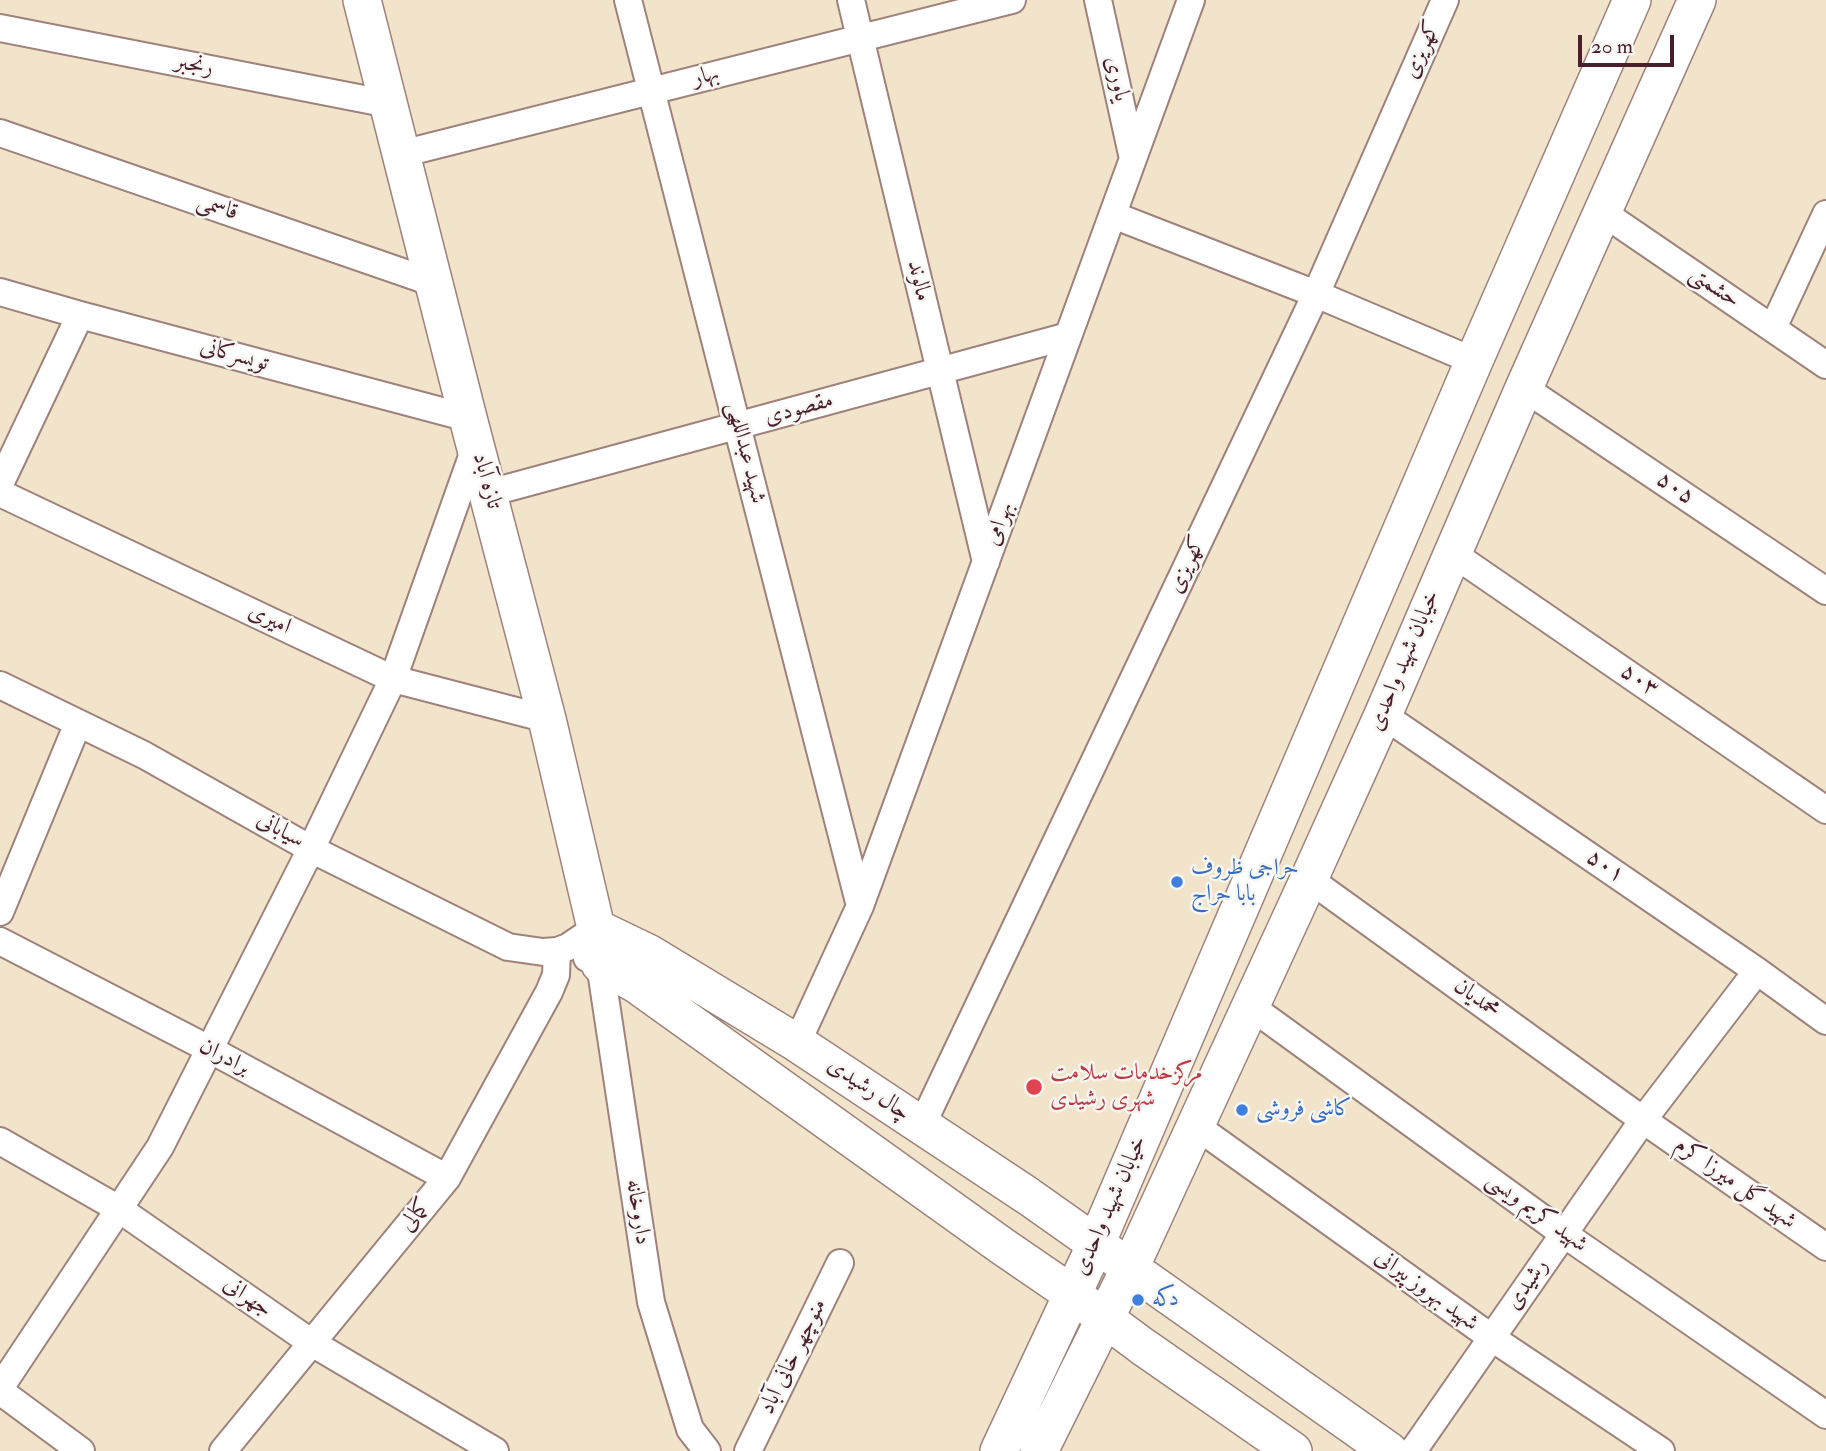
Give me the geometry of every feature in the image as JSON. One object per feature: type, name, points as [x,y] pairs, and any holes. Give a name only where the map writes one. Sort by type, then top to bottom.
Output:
[{"type":"main road","name":"تازه آباد","points":[[362,0],[547,719],[574,942],[600,964]]},
{"type":"main road","name":"خیابان شهید واحدی","points":[[999,1451],[1096,1244],[1474,361],[1632,0]]},
{"type":"main road","name":"خیابان شهید واحدی","points":[[1039,1451],[1106,1319],[1309,879],[1697,0]]},
{"type":"main road","name":"چال رشیدی","points":[[574,942],[650,954],[797,1043],[1028,1196],[1130,1268]]},
{"type":"main road","name":"چال رشیدی","points":[[600,964],[636,984],[1106,1319]]},
{"type":"main road","points":[[1002,1246],[1013,1244],[1031,1230],[1033,1206],[1028,1196]]},
{"type":"main road","points":[[1130,1268],[1389,1451]]},
{"type":"main road","points":[[1142,1346],[1137,1327],[1144,1308],[1160,1297],[1170,1296]]},
{"type":"main road","points":[[1106,1319],[1293,1451]]},
{"type":"street","name":"شهید عبداللهی","points":[[628,0],[860,906]]},
{"type":"street","name":"مالوند","points":[[851,0],[986,562]]},
{"type":"street","name":"بهار","points":[[401,155],[1012,0]]},
{"type":"street","name":"یاوری","points":[[1098,0],[1133,159]]},
{"type":"street","name":"بهرامی","points":[[797,1043],[860,906],[1191,0]]},
{"type":"street","name":"کهریزی","points":[[921,1127],[1316,294],[1445,0]]},
{"type":"street","name":"رنجبر","points":[[0,28],[388,104]]},
{"type":"street","name":"قاسمی","points":[[0,132],[434,283]]},
{"type":"street","name":"حشمتی","points":[[1602,212],[1826,365]]},
{"type":"street","points":[[1773,328],[1826,214]]},
{"type":"street","points":[[1113,215],[1316,294],[1474,361]]},
{"type":"street","name":"تویسرکانی","points":[[0,292],[472,432]]},
{"type":"street","points":[[0,484],[80,315]]},
{"type":"street","name":"مقصودی","points":[[489,493],[1068,336]]},
{"type":"street","name":"۵۰۵","points":[[1524,388],[1826,591]]},
{"type":"street","points":[[81,1451],[0,1390],[160,1147],[311,849],[393,679],[472,432]]},
{"type":"street","name":"امیری","points":[[0,493],[393,679],[547,719]]},
{"type":"street","name":"۵۰۳","points":[[1452,553],[1826,810]]},
{"type":"street","name":"سیابانی","points":[[0,685],[144,755],[311,849],[508,947],[543,952],[574,942]]},
{"type":"street","name":"۵۰۱","points":[[1383,715],[1826,1021]]},
{"type":"street","points":[[0,912],[78,723]]},
{"type":"street","name":"محمدیان","points":[[1309,879],[1643,1120]]},
{"type":"street","name":"برادران","points":[[0,941],[209,1049],[447,1178]]},
{"type":"street","name":"کمالی","points":[[223,1451],[447,1178],[574,942]]},
{"type":"street","name":"داروخانه","points":[[600,964],[651,1302],[690,1429],[707,1451]]},
{"type":"street","name":"رشیدی","points":[[1413,1451],[1643,1120],[1757,971]]},
{"type":"street","name":"شهید کریم ویسی","points":[[1250,1006],[1564,1234],[1826,1415]]},
{"type":"street","name":"شهید گل میرزا کرم","points":[[1643,1120],[1826,1247]]},
{"type":"street","name":"شهید بهروز پیرانی","points":[[1195,1126],[1492,1338],[1661,1451]]},
{"type":"street","name":"جهرانی","points":[[0,1141],[119,1209],[312,1343],[495,1451]]},
{"type":"street","name":"منوچهر خانی آباد","points":[[748,1451],[840,1263]]},
{"type":"place","name":"حراجی ظروف بابا حراج","points":[[1177,882]]},
{"type":"place","name":"مرکزخدمات سلامت شهری رشیدی","points":[[1034,1087]]},
{"type":"place","name":"کاشی فروشی","points":[[1242,1110]]},
{"type":"place","name":"دکه","points":[[1138,1300]]}]
